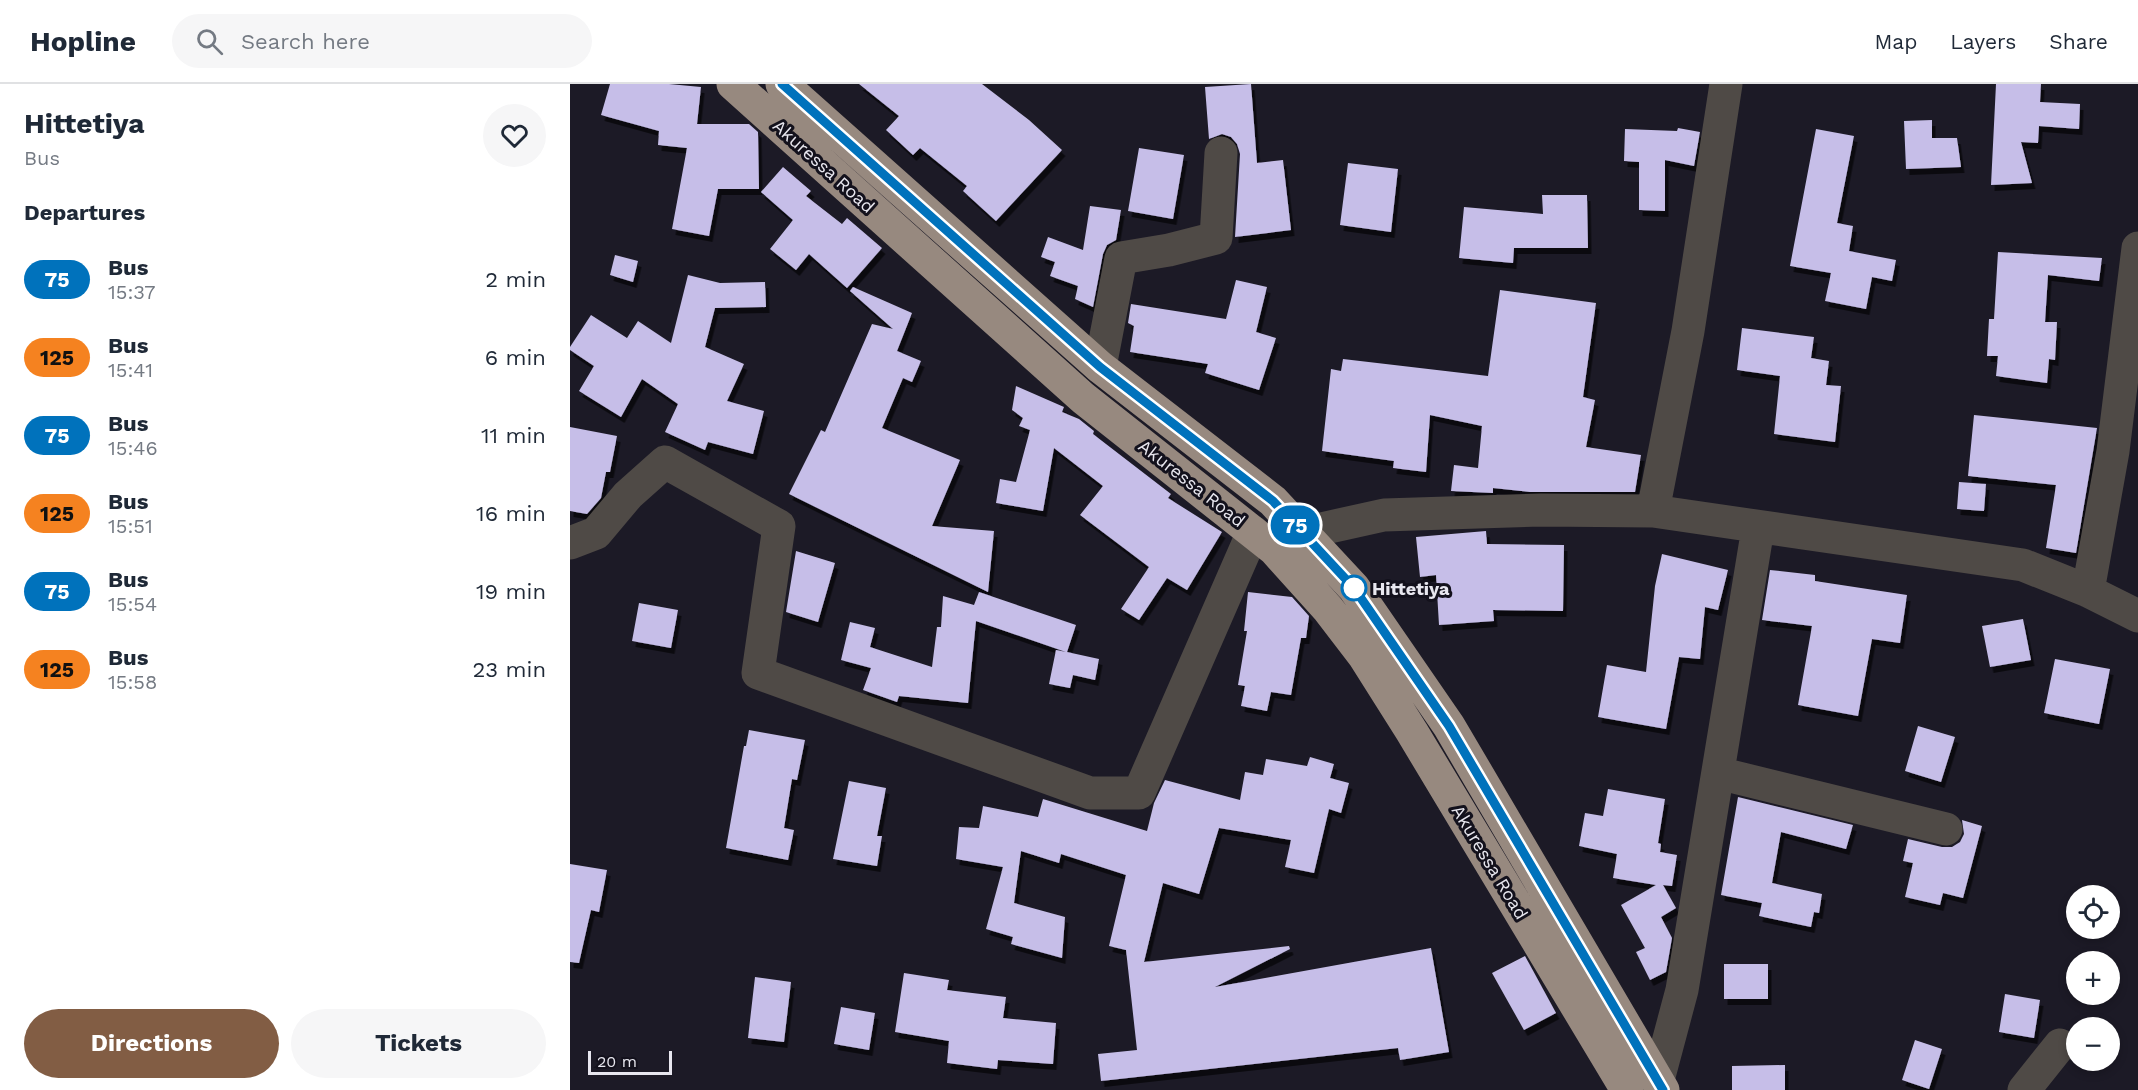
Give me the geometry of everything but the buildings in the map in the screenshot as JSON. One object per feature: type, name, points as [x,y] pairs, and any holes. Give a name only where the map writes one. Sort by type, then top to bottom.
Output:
[{"type":"highway","name":"Akuressa Road","points":[[733,84],[1083,398],[1263,540],[1328,609],[1364,657],[1627,1090]]},
{"type":"highway","name":"Akuressa Road","points":[[782,84],[1100,367],[1273,501],[1354,588],[1449,726],[1556,912],[1661,1085]]},
{"type":"street","points":[[1653,511],[1688,331],[1726,84]]},
{"type":"street","points":[[1100,367],[1121,258],[1169,250],[1216,237],[1221,153]]},
{"type":"street","points":[[2088,591],[2113,451],[2138,248]]},
{"type":"street","points":[[570,543],[596,532],[628,495],[665,462],[779,526],[758,673],[1090,793],[1139,792],[1263,540],[1384,515],[1541,510],[1653,511],[2023,565],[2088,591],[2138,616]]},
{"type":"street","points":[[1661,1085],[1682,990],[1758,528]]},
{"type":"street","points":[[1718,773],[1947,830]]},
{"type":"street","points":[[2024,1090],[2060,1045]]},
{"type":"bus line","name":"75","points":[[782,84],[1100,367],[1273,501],[1354,588],[1449,726],[1556,912],[1663,1090]]},
{"type":"place","name":"Hittetiya","points":[[1354,588]]}]
